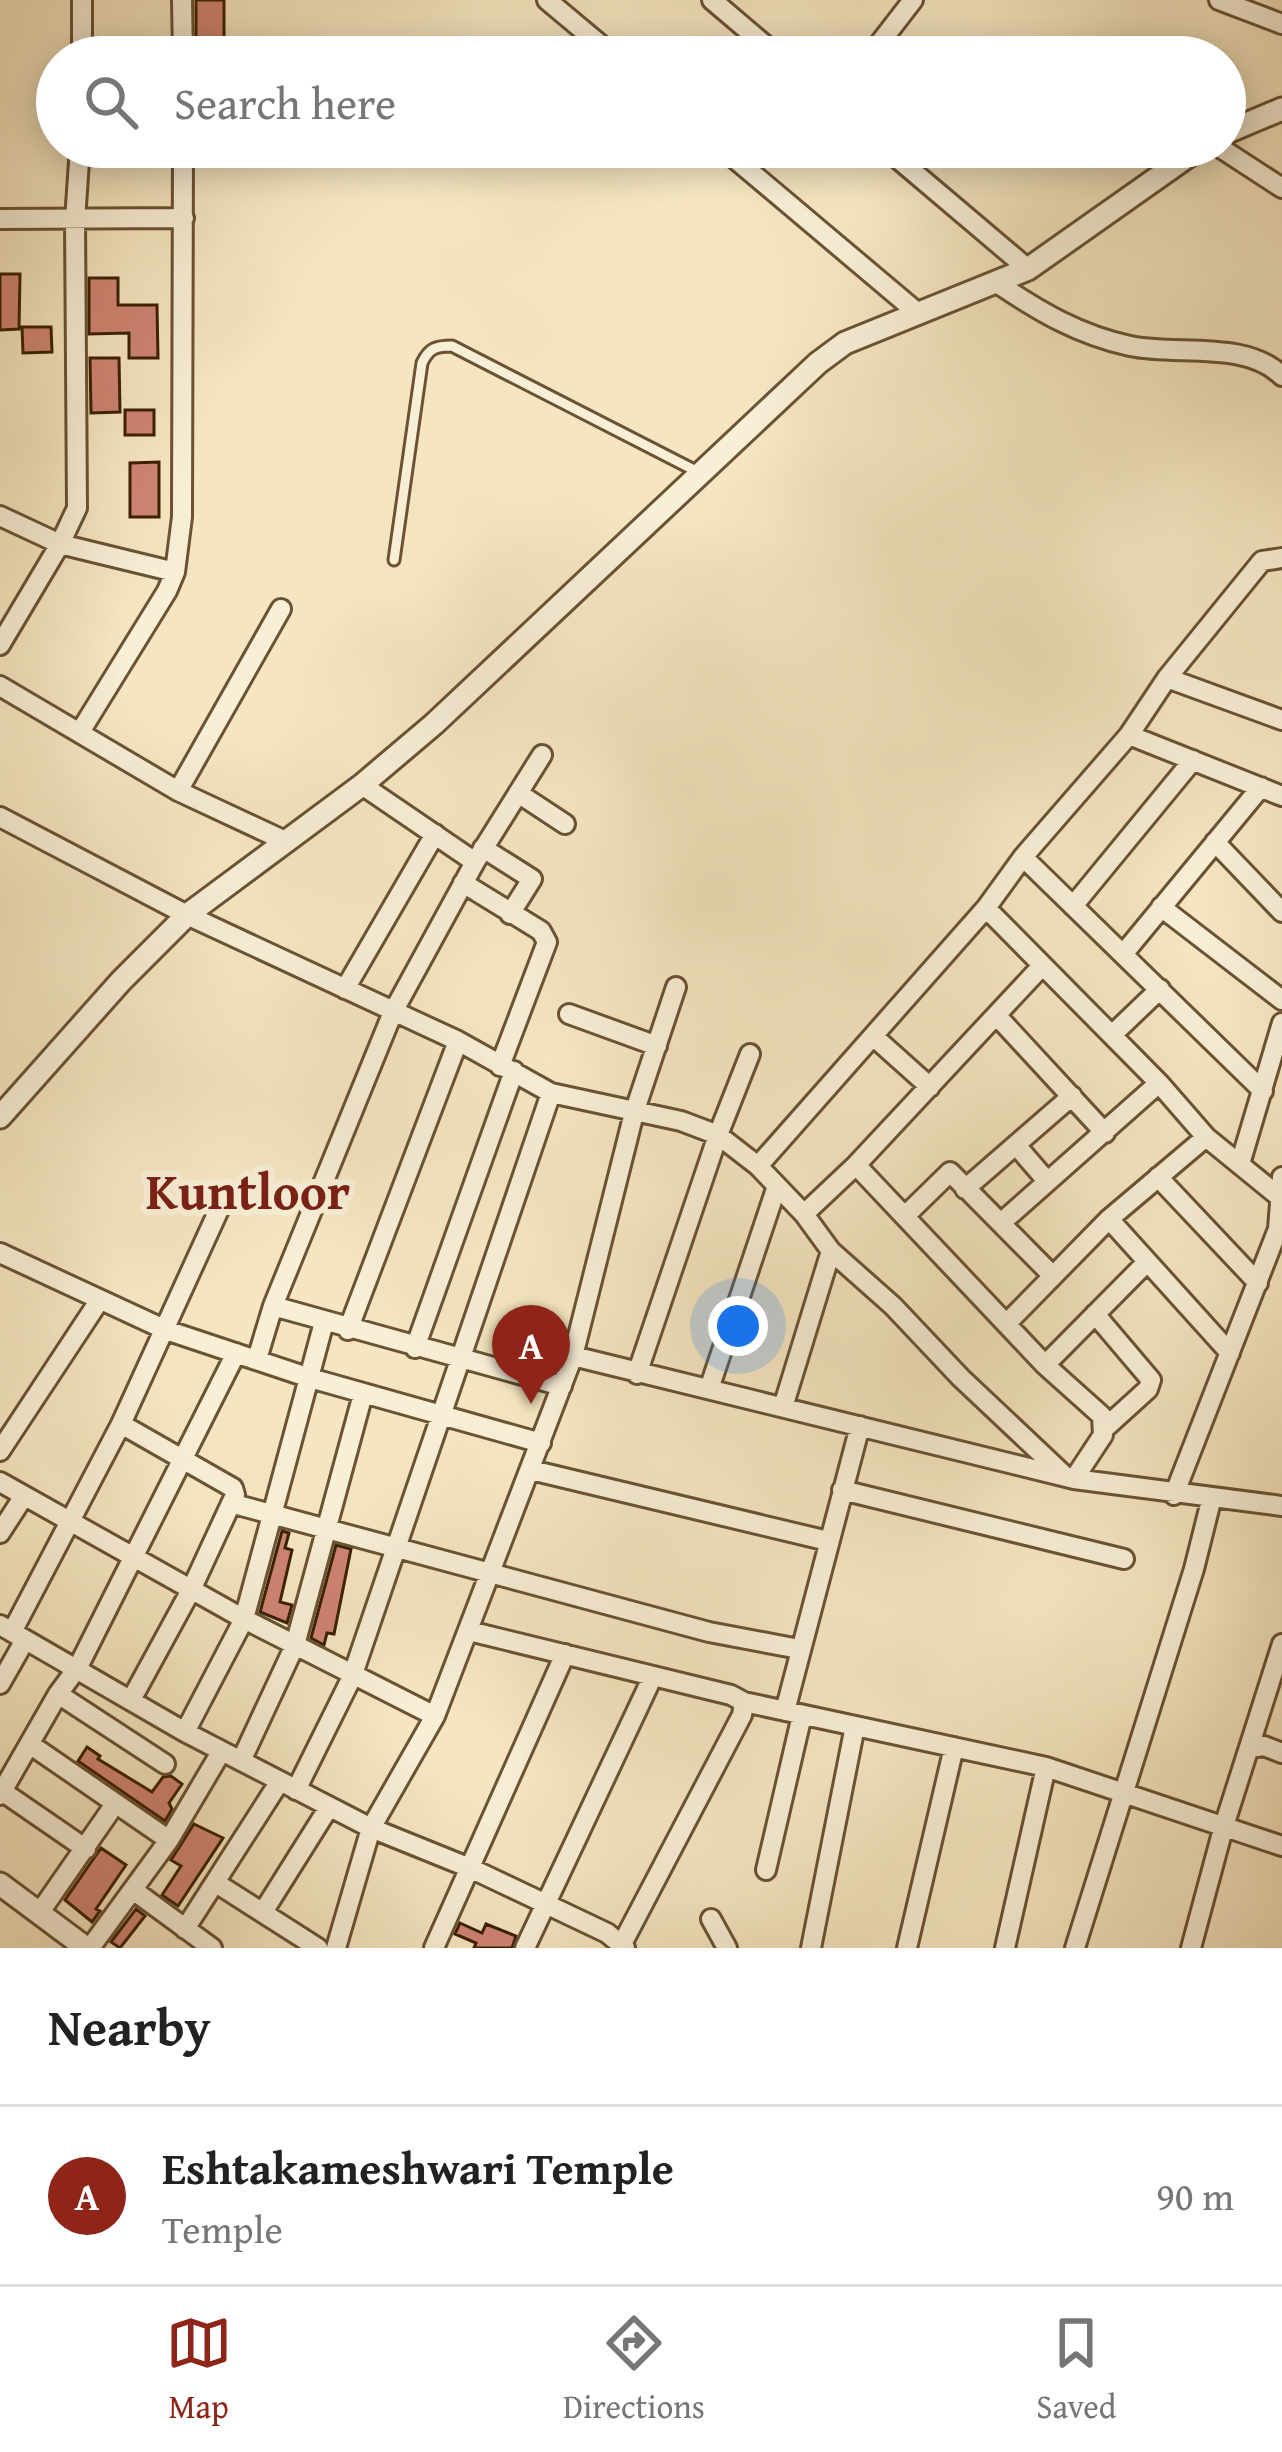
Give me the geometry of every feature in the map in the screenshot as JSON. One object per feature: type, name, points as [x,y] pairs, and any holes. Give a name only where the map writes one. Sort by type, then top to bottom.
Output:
[{"type":"street","points":[[82,0],[82,36]]},
{"type":"street","points":[[182,0],[183,36]]},
{"type":"street","points":[[548,0],[590,36]]},
{"type":"street","points":[[712,0],[754,36]]},
{"type":"street","points":[[885,36],[913,0]]},
{"type":"street","points":[[1220,0],[1262,8],[1282,24]]},
{"type":"street","points":[[1246,125],[1282,110]]},
{"type":"street","points":[[1246,165],[1282,188]]},
{"type":"street","points":[[0,645],[77,508],[79,168]]},
{"type":"street","points":[[80,732],[175,572],[182,517],[184,168]]},
{"type":"street","points":[[746,168],[919,314]]},
{"type":"street","points":[[909,168],[1028,269]]},
{"type":"street","points":[[0,1117],[187,915],[362,785],[434,724],[698,472],[845,343],[1028,269],[1171,168]]},
{"type":"street","points":[[0,219],[184,218]]},
{"type":"street","points":[[997,283],[1052,321],[1090,335],[1133,347],[1263,360],[1282,376]]},
{"type":"street","points":[[0,516],[60,544],[175,572]]},
{"type":"street","points":[[758,1166],[986,908],[1023,857],[1129,735],[1166,678],[1262,561],[1282,559]]},
{"type":"street","points":[[178,790],[281,609]]},
{"type":"street","points":[[1166,678],[1282,720]]},
{"type":"street","points":[[0,686],[178,790],[283,840]]},
{"type":"street","points":[[1129,735],[1282,796]]},
{"type":"street","points":[[257,1359],[273,1306],[393,1012],[479,855],[542,754]]},
{"type":"street","points":[[1073,906],[1193,760]]},
{"type":"street","points":[[362,785],[435,834],[532,879],[510,914]]},
{"type":"street","points":[[1124,953],[1261,787]]},
{"type":"street","points":[[518,793],[565,824]]},
{"type":"street","points":[[0,818],[187,915],[458,1041],[551,1093],[681,1121],[718,1135],[758,1166],[804,1214],[831,1251],[1069,1477]]},
{"type":"street","points":[[345,989],[435,834]]},
{"type":"street","points":[[1215,842],[1282,912]]},
{"type":"street","points":[[1023,857],[1263,1091]]},
{"type":"street","points":[[415,1348],[547,942],[542,931],[463,884]]},
{"type":"street","points":[[1161,907],[1282,1000]]},
{"type":"street","points":[[986,908],[1206,1137],[1280,1199]]},
{"type":"street","points":[[804,1214],[856,1166],[1041,967]]},
{"type":"street","points":[[336,1948],[371,1828],[435,1716],[573,1356],[634,1114],[676,987]]},
{"type":"street","points":[[1112,1035],[1160,988]]},
{"type":"street","points":[[569,1015],[657,1046]]},
{"type":"street","points":[[997,1016],[1105,1133]]},
{"type":"street","points":[[1240,1163],[1282,1023]]},
{"type":"street","points":[[873,1036],[930,1087]]},
{"type":"street","points":[[348,1330],[458,1041]]},
{"type":"street","points":[[637,1374],[750,1054]]},
{"type":"street","points":[[1002,1222],[1159,1083]]},
{"type":"street","points":[[185,1929],[288,1785],[352,1677],[551,1093]]},
{"type":"street","points":[[965,1189],[1072,1096]]},
{"type":"street","points":[[1006,1324],[1109,1219],[1206,1137]]},
{"type":"street","points":[[1016,1145],[1047,1181]]},
{"type":"street","points":[[856,1166],[1045,1365],[1102,1416],[1105,1428]]},
{"type":"street","points":[[905,1216],[946,1173],[953,1174],[1051,1274]]},
{"type":"street","points":[[1158,1177],[1258,1283]]},
{"type":"street","points":[[1174,1495],[1278,1229],[1282,1177]]},
{"type":"street","points":[[710,1389],[776,1189]]},
{"type":"street","points":[[0,1684],[12,1632],[121,1424],[222,1203]]},
{"type":"street","points":[[1109,1219],[1230,1353]]},
{"type":"street","points":[[782,1407],[831,1251]]},
{"type":"street","points":[[0,1253],[166,1330],[310,1378],[542,1443]]},
{"type":"street","points":[[1045,1365],[1147,1262]]},
{"type":"street","points":[[0,1451],[99,1301]]},
{"type":"street","points":[[273,1306],[562,1386]]},
{"type":"street","points":[[1069,1477],[1105,1428],[1148,1389],[1151,1380],[1095,1314]]},
{"type":"street","points":[[185,1732],[244,1619],[324,1322]]},
{"type":"street","points":[[86,1849],[1,1794],[78,1667],[236,1353]]},
{"type":"street","points":[[573,1356],[1069,1477],[1174,1495],[1282,1506]]},
{"type":"street","points":[[241,1761],[296,1646],[364,1394]]},
{"type":"street","points":[[121,1424],[233,1488],[234,1504],[131,1700]]},
{"type":"street","points":[[766,1870],[794,1713],[799,1649],[860,1426]]},
{"type":"street","points":[[531,1471],[828,1541]]},
{"type":"street","points":[[0,1482],[244,1619],[435,1716]]},
{"type":"street","points":[[842,1490],[1124,1559]]},
{"type":"street","points":[[0,1533],[24,1496]]},
{"type":"street","points":[[1075,1948],[1194,1569],[1212,1497]]},
{"type":"street","points":[[234,1504],[709,1632],[799,1649]]},
{"type":"street","points":[[469,1631],[744,1702],[1046,1767],[1282,1846]]},
{"type":"street","points":[[12,1632],[221,1752],[371,1828],[470,1868],[607,1933],[623,1946],[744,1702]]},
{"type":"street","points":[[1191,1948],[1282,1644]]},
{"type":"street","points":[[434,1948],[566,1654]]},
{"type":"street","points":[[525,1948],[652,1676]]},
{"type":"street","points":[[58,1694],[165,1764]]},
{"type":"street","points":[[811,1948],[855,1726]]},
{"type":"street","points":[[32,1745],[169,1840]]},
{"type":"street","points":[[1250,1748],[1264,1746],[1282,1753]]},
{"type":"street","points":[[907,1948],[954,1747]]},
{"type":"street","points":[[0,1884],[88,1948],[169,1840],[221,1752]]},
{"type":"street","points":[[1005,1948],[1046,1767]]},
{"type":"street","points":[[40,1912],[116,1804]]},
{"type":"street","points":[[263,1912],[329,1807]]},
{"type":"street","points":[[216,1883],[318,1948]]},
{"type":"street","points":[[133,1890],[212,1948]]},
{"type":"street","points":[[711,1919],[727,1948]]},
{"type":"lane","points":[[394,560],[422,363],[436,346],[452,346],[698,472]]},
{"type":"building","points":[[196,0],[224,0],[224,36],[196,36]]},
{"type":"building","points":[[0,274],[20,274],[19,329],[0,330]]},
{"type":"building","points":[[89,278],[118,278],[118,305],[157,305],[158,358],[129,358],[129,333],[89,334]]},
{"type":"building","points":[[22,327],[51,327],[52,352],[23,353]]},
{"type":"building","points":[[90,358],[119,358],[120,412],[91,413]]},
{"type":"building","points":[[125,410],[154,410],[154,435],[125,435]]},
{"type":"building","points":[[159,462],[159,517],[130,517],[130,463]]},
{"type":"building","points":[[282,1531],[289,1533],[285,1548],[292,1550],[280,1602],[292,1605],[287,1623],[260,1612]]},
{"type":"building","points":[[336,1545],[351,1549],[334,1634],[327,1633],[324,1645],[311,1638]]},
{"type":"building","points":[[87,1747],[98,1759],[152,1792],[163,1777],[171,1776],[182,1784],[169,1803],[172,1809],[165,1821],[78,1761]]},
{"type":"building","points":[[194,1824],[223,1838],[178,1906],[162,1895],[181,1866],[171,1860]]},
{"type":"building","points":[[101,1848],[126,1865],[92,1922],[65,1900]]},
{"type":"building","points":[[136,1909],[145,1916],[120,1948],[111,1942]]},
{"type":"building","points":[[460,1923],[482,1933],[486,1924],[516,1936],[512,1948],[474,1948],[476,1943],[455,1934]]},
{"type":"place","name":"Eshtakameshwari Temple","points":[[531,1404]]},
{"type":"district","name":"Kuntloor","points":[[248,1190]]}]
